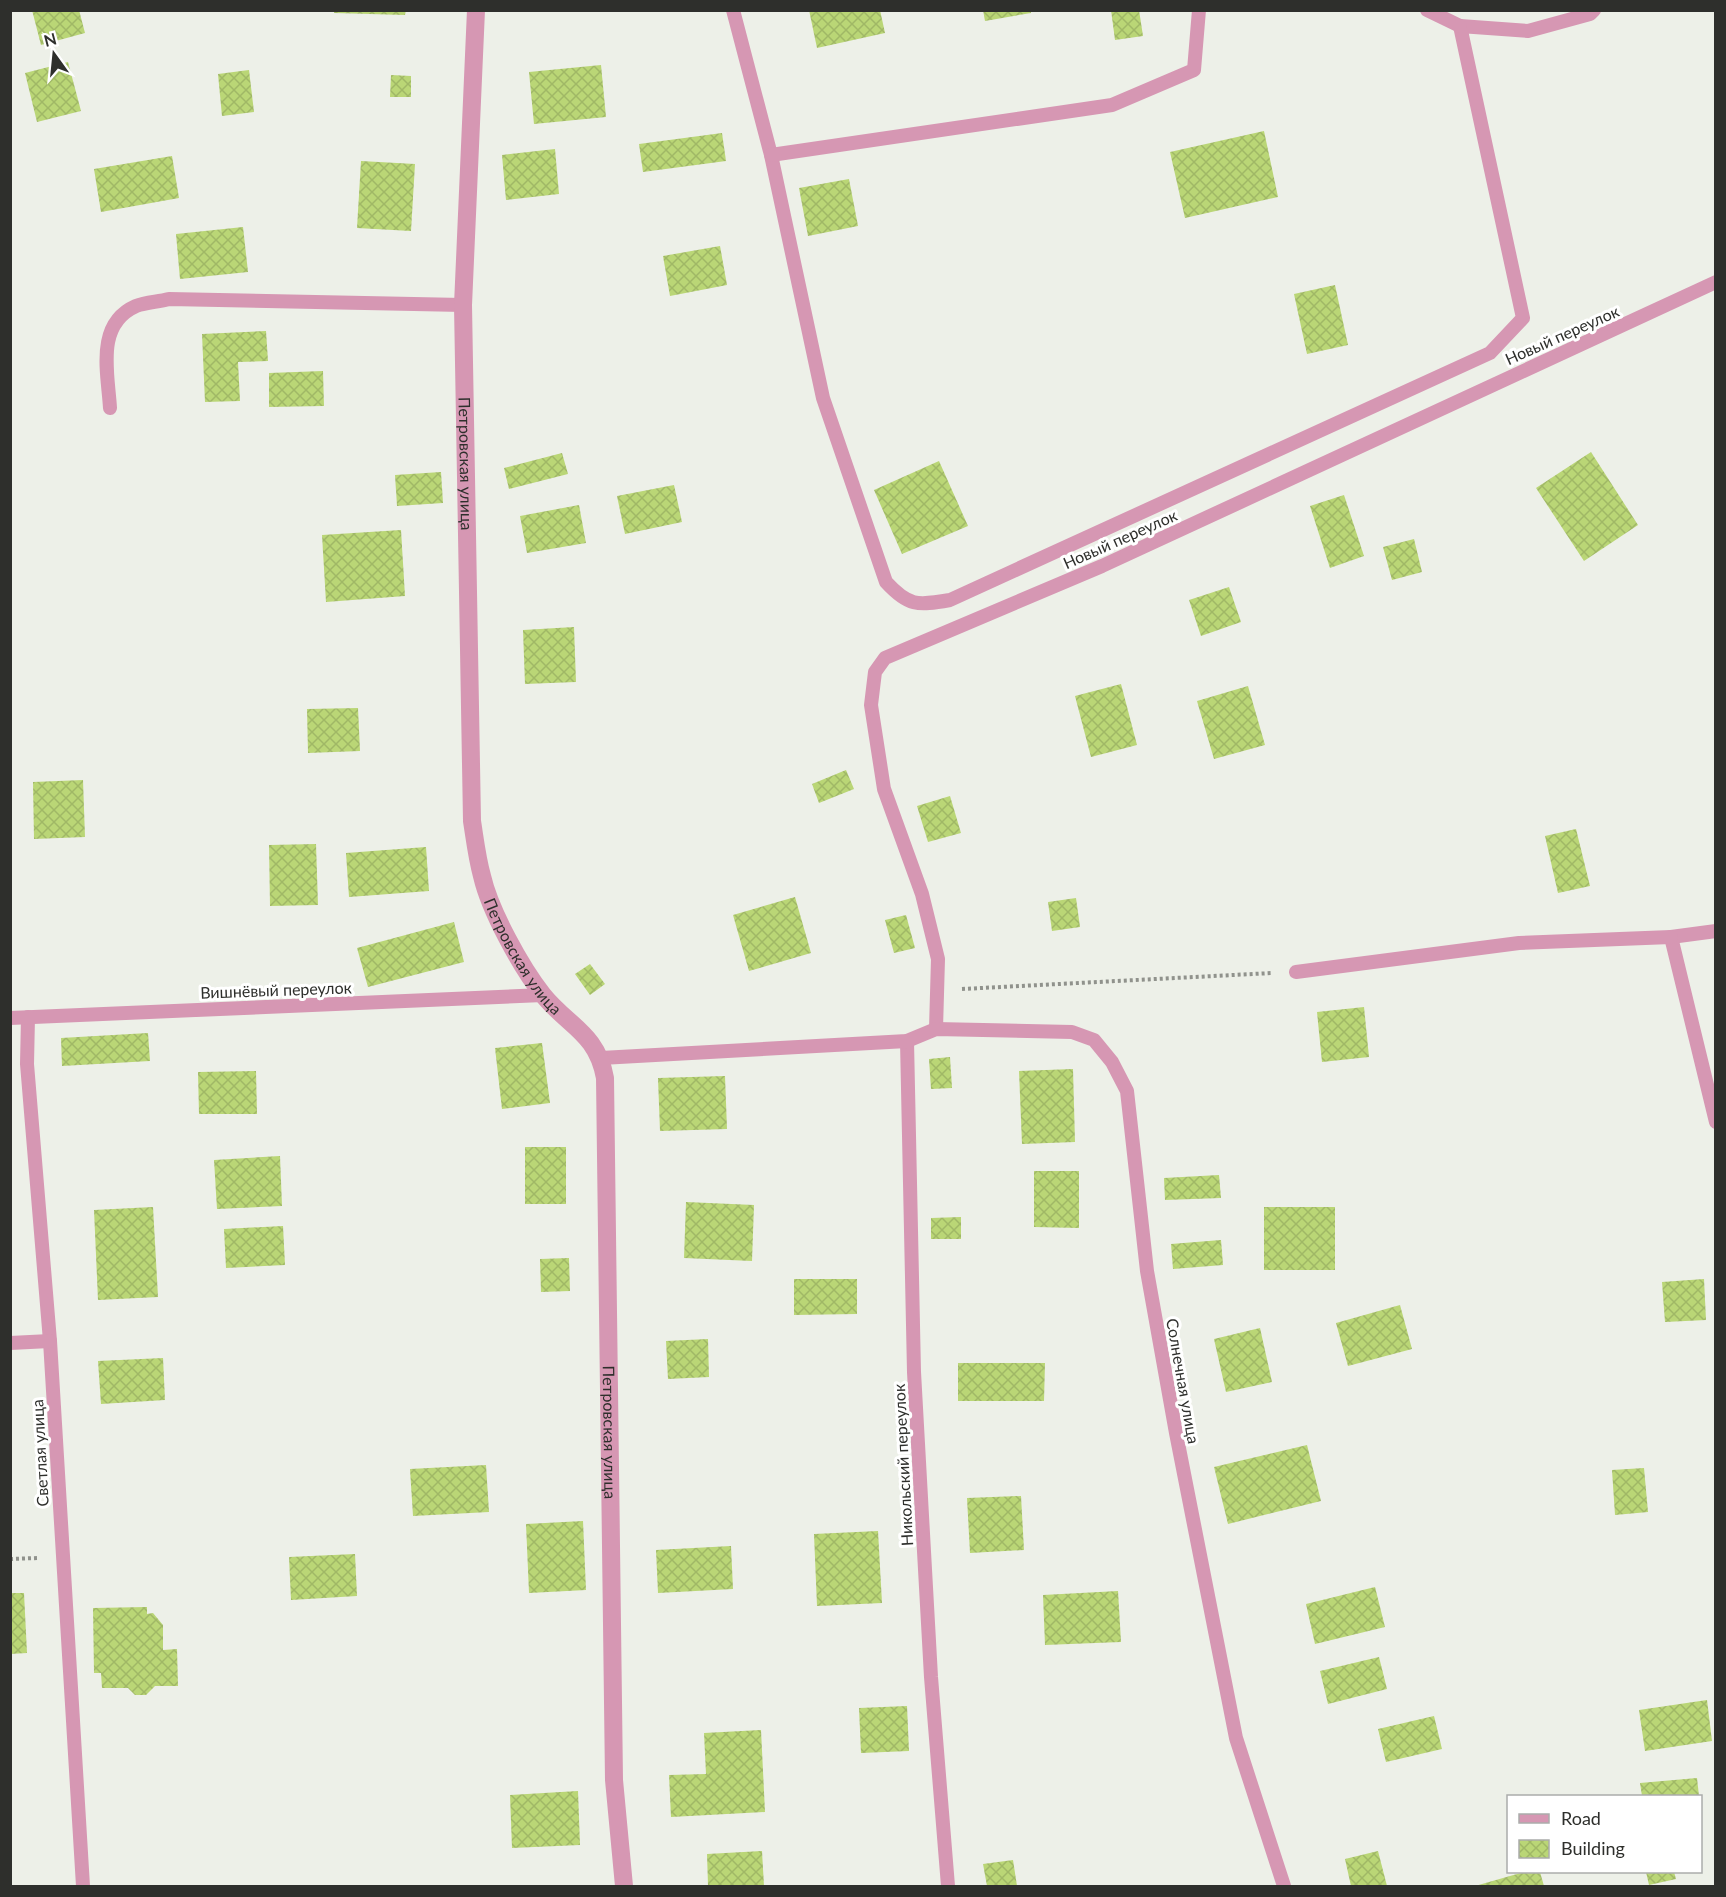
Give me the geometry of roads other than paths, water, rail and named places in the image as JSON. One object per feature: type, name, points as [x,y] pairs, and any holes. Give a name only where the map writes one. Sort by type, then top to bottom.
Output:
[{"type":"street","name":"Петровская улица","points":[[476,10],[463,304],[472,821],[482,878],[502,928],[543,995],[586,1034],[601,1058],[605,1078],[614,1780],[624,1887]]},
{"type":"lane","points":[[733,10],[735,28],[771,155],[823,398],[886,582],[902,599],[928,604],[950,600],[1490,353],[1523,318],[1460,26]]},
{"type":"lane","points":[[771,155],[1112,105],[1194,70],[1199,10]]},
{"type":"lane","points":[[1428,10],[1460,26],[1528,31],[1590,14],[1594,10]]},
{"type":"lane","name":"Новый переулок","points":[[936,1029],[938,959],[922,894],[884,789],[871,705],[875,672],[885,658],[1102,566],[1716,282]]},
{"type":"lane","points":[[110,408],[106,342],[118,318],[136,306],[169,299],[463,304]]},
{"type":"lane","points":[[1296,972],[1519,943],[1671,937],[1716,931]]},
{"type":"lane","points":[[1671,937],[1716,1122]]},
{"type":"lane","name":"Вишнёвый переулок","points":[[10,1018],[543,995]]},
{"type":"lane","name":"Светлая улица","points":[[28,1017],[27,1064],[50,1341],[83,1887]]},
{"type":"lane","points":[[601,1058],[907,1041],[936,1029]]},
{"type":"lane","name":"Солнечная улица","points":[[936,1029],[1072,1032],[1094,1040],[1112,1062],[1127,1091],[1147,1271],[1176,1433],[1236,1738],[1284,1887]]},
{"type":"lane","name":"Никольский переулок","points":[[907,1041],[914,1372],[931,1677],[948,1887]]},
{"type":"lane","points":[[10,1343],[50,1341]]}]
